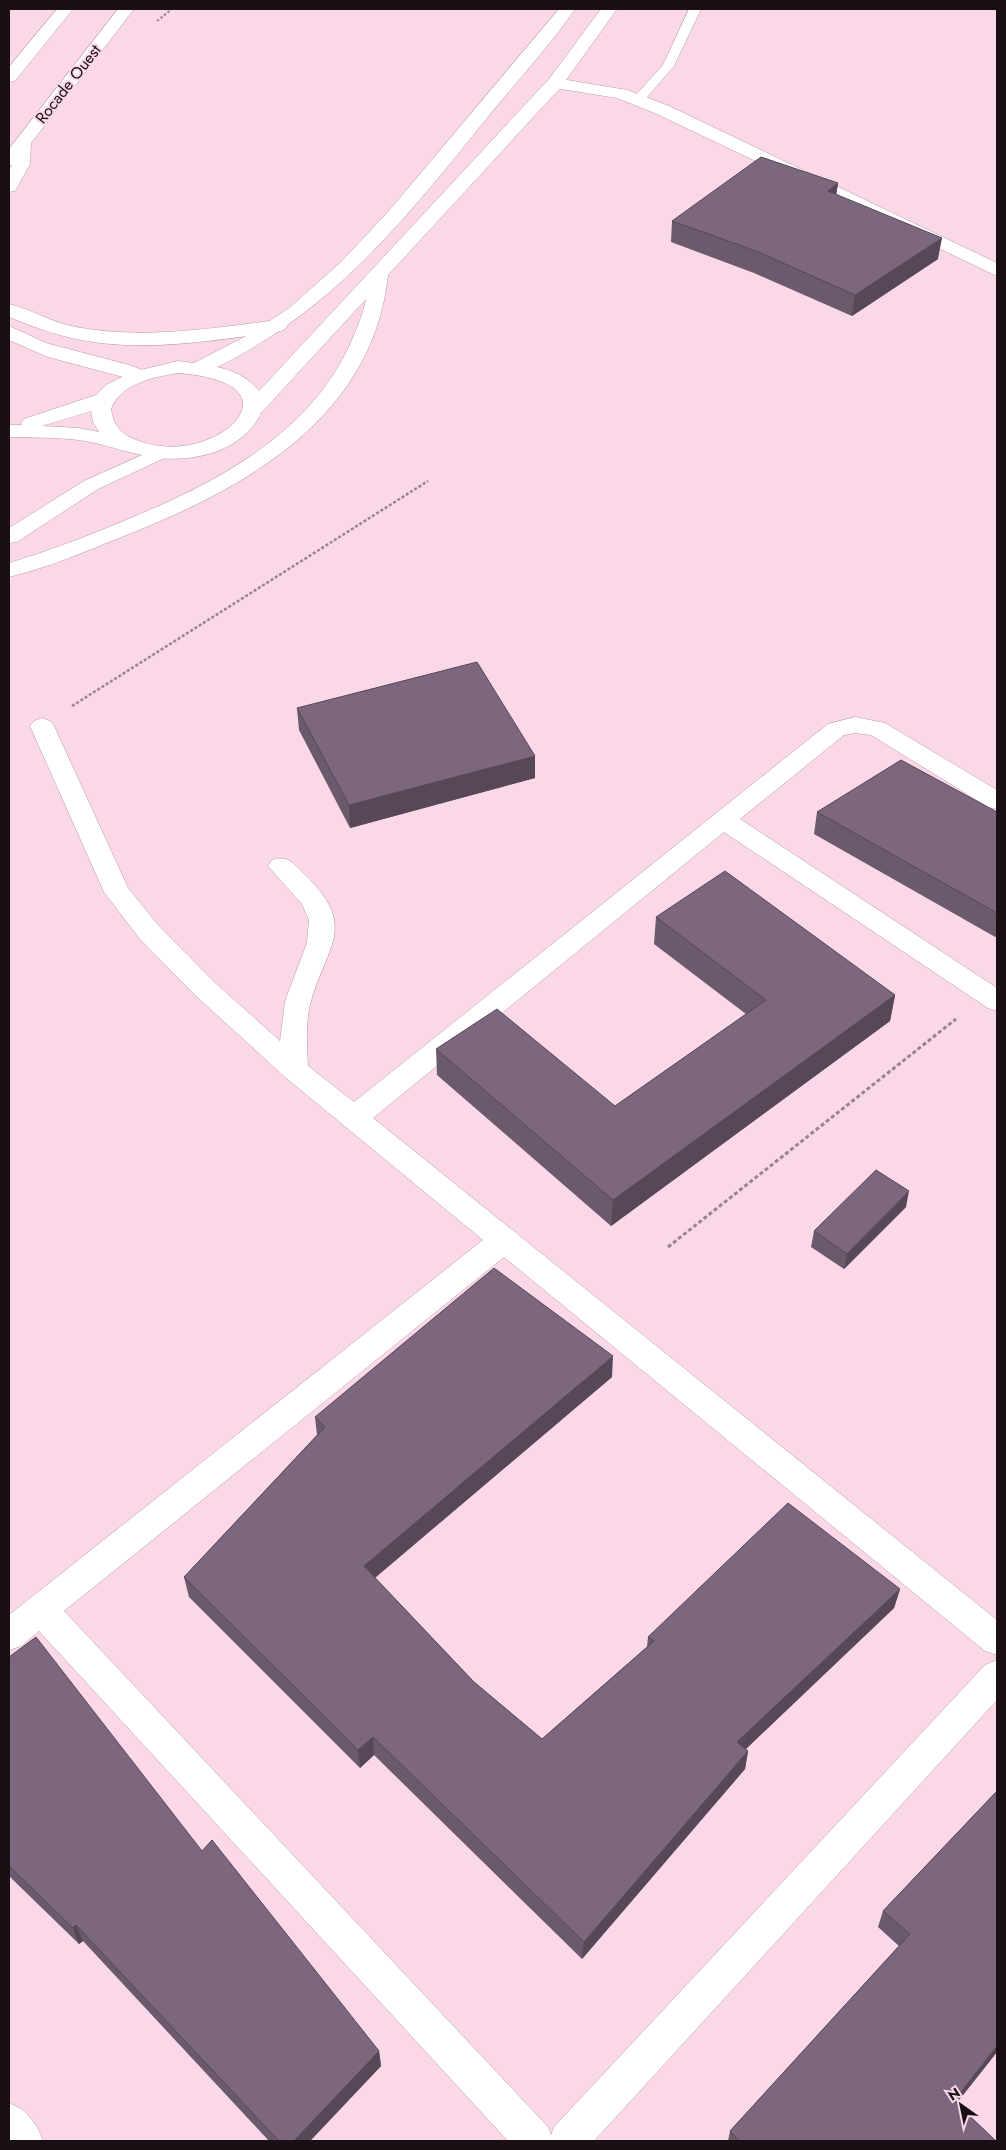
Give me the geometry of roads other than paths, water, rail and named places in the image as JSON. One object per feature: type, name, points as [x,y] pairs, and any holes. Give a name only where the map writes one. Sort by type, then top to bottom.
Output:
[{"type":"main road","points":[[9,77],[65,9]]},
{"type":"main road","name":"Rocade Ouest","points":[[9,160],[126,9]]},
{"type":"main road","points":[[199,368],[241,348],[277,326],[336,277],[388,224],[439,165],[567,9]]},
{"type":"main road","points":[[9,429],[78,434],[162,452],[203,448],[236,433],[247,422],[252,411],[379,271],[554,83],[609,9]]},
{"type":"main road","points":[[554,83],[621,94],[639,100],[997,270]]},
{"type":"main road","points":[[9,187],[21,164],[23,142]]},
{"type":"main road","points":[[9,570],[167,512],[238,476],[271,454],[295,433],[327,399],[356,353],[373,311],[379,271]]},
{"type":"main road","points":[[9,310],[66,331],[88,336],[142,339],[210,335],[277,326]]},
{"type":"main road","points":[[9,332],[29,344],[70,356],[111,364],[138,375]]},
{"type":"main road","points":[[131,446],[116,438],[105,428],[101,417],[102,405],[121,383],[138,375],[178,367],[199,368],[227,375],[246,388],[253,399],[252,411]]},
{"type":"main road","points":[[9,429],[62,415],[106,399]]},
{"type":"main road","points":[[9,537],[91,485],[162,452]]},
{"type":"main road","points":[[355,1117],[836,729],[856,725],[876,728],[997,801]]},
{"type":"main road","points":[[42,726],[117,892],[149,932],[204,988],[295,1070],[997,1640]]},
{"type":"main road","points":[[723,820],[992,997]]},
{"type":"main road","points":[[281,866],[315,904],[322,919],[322,937],[298,1000],[293,1038],[295,1070]]},
{"type":"main road","points":[[9,1635],[505,1240]]},
{"type":"main road","points":[[41,1609],[534,2141]]},
{"type":"main road","points":[[568,2141],[997,1676]]},
{"type":"main road","points":[[9,2122],[24,2141]]},
{"type":"lane","points":[[639,100],[668,66],[694,9]]}]
